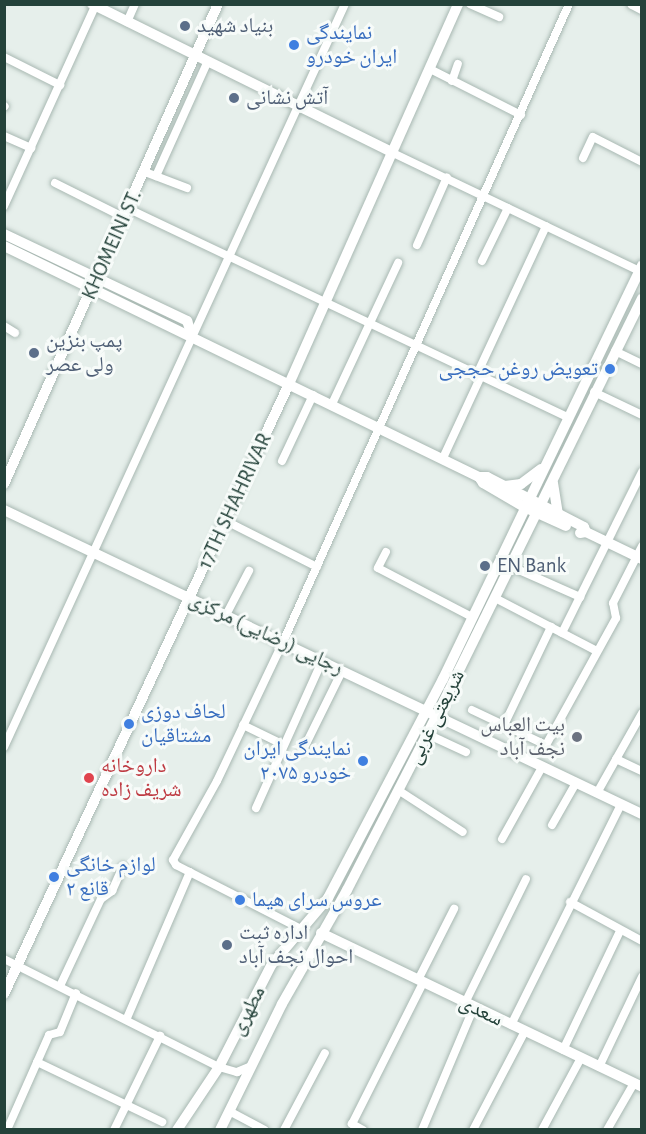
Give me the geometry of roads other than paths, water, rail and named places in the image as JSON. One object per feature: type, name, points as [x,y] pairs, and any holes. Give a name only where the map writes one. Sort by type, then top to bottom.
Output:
[{"type":"street","points":[[127,22],[135,4]]},
{"type":"street","name":"KHOMEINI ST.","points":[[4,484],[127,213],[218,4]]},
{"type":"street","points":[[4,747],[96,553],[192,335],[300,107],[345,4]]},
{"type":"street","name":"17TH SHAHRIVAR","points":[[4,994],[289,384],[458,4]]},
{"type":"street","points":[[470,4],[499,17]]},
{"type":"street","points":[[301,929],[190,872],[173,860],[283,642],[569,4]]},
{"type":"street","points":[[632,4],[642,9]]},
{"type":"street","points":[[4,206],[94,5],[507,208],[640,268]]},
{"type":"street","points":[[4,57],[60,85]]},
{"type":"street","points":[[156,176],[208,61]]},
{"type":"street","points":[[452,81],[458,64]]},
{"type":"street","points":[[430,69],[521,115]]},
{"type":"street","points":[[4,136],[31,148]]},
{"type":"street","points":[[583,158],[593,137],[642,162]]},
{"type":"street","points":[[145,172],[187,188]]},
{"type":"street","points":[[417,245],[447,177]]},
{"type":"street","points":[[55,183],[230,255],[418,342],[568,417]]},
{"type":"street","points":[[482,261],[507,208]]},
{"type":"street","points":[[443,458],[546,226]]},
{"type":"street","points":[[4,234],[187,321],[192,335]]},
{"type":"street","points":[[4,246],[92,290],[192,335],[479,477],[504,486],[526,503]]},
{"type":"street","points":[[332,404],[398,263]]},
{"type":"street","name":"شریعتی غربی","points":[[328,898],[426,710],[640,268]]},
{"type":"street","name":"شریعتی غربی","points":[[220,1130],[251,1066],[437,715],[594,392],[642,299]]},
{"type":"street","points":[[4,326],[15,333]]},
{"type":"street","points":[[615,351],[642,364]]},
{"type":"street","points":[[594,392],[642,415]]},
{"type":"street","points":[[282,461],[313,395]]},
{"type":"street","points":[[504,486],[521,484],[543,467]]},
{"type":"street","points":[[561,633],[642,472]]},
{"type":"street","points":[[554,474],[552,489],[558,515]]},
{"type":"street","points":[[472,710],[546,745],[616,618],[613,603],[640,554],[586,532],[580,533],[538,509],[483,483],[479,477]]},
{"type":"street","points":[[538,509],[584,527],[586,532]]},
{"type":"street","name":"رجایی (رضایی) مرکزی","points":[[4,510],[642,814]]},
{"type":"street","points":[[226,521],[317,567]]},
{"type":"street","points":[[386,552],[378,568],[472,617]]},
{"type":"street","points":[[510,567],[580,597]]},
{"type":"street","points":[[226,615],[249,571]]},
{"type":"street","points":[[495,598],[597,651]]},
{"type":"street","points":[[504,725],[551,627]]},
{"type":"street","points":[[256,808],[282,754],[282,744],[322,661]]},
{"type":"street","points":[[303,750],[342,671]]},
{"type":"street","points":[[597,793],[642,713]]},
{"type":"street","points":[[243,725],[282,744]]},
{"type":"street","points":[[427,734],[466,752]]},
{"type":"street","points":[[616,759],[642,771]]},
{"type":"street","points":[[502,839],[542,766]]},
{"type":"street","points":[[552,825],[576,783]]},
{"type":"street","points":[[398,789],[463,832]]},
{"type":"street","points":[[510,1024],[621,804]]},
{"type":"street","points":[[60,986],[102,899],[112,891],[123,867]]},
{"type":"street","points":[[127,1018],[190,872]]},
{"type":"street","points":[[422,1130],[469,1005],[526,879]]},
{"type":"street","name":"مطهری","points":[[177,1130],[221,1067],[272,964],[328,898]]},
{"type":"street","points":[[570,902],[642,941]]},
{"type":"street","points":[[363,1130],[352,1124],[454,909]]},
{"type":"street","points":[[563,1050],[620,931]]},
{"type":"street","name":"سعدی","points":[[321,933],[638,1085]]},
{"type":"street","points":[[4,959],[127,1018],[221,1067],[237,1072],[251,1066]]},
{"type":"street","points":[[599,1067],[642,977]]},
{"type":"street","points":[[7,1130],[49,1035],[60,1032],[76,993]]},
{"type":"street","points":[[473,1130],[525,1031]]},
{"type":"street","points":[[114,1130],[160,1036]]},
{"type":"street","points":[[284,1130],[325,1053]]},
{"type":"street","points":[[542,1130],[581,1058]]},
{"type":"street","points":[[37,1062],[162,1122]]},
{"type":"street","points":[[221,1067],[239,1080],[241,1087]]},
{"type":"street","points":[[607,1130],[638,1085]]},
{"type":"street","points":[[229,1111],[264,1130]]},
{"type":"place","name":"بنیاد شهید","points":[[185,26]]},
{"type":"place","name":"نمایندگی ایران خودرو","points":[[294,45]]},
{"type":"place","name":"آتش نشانی","points":[[234,98]]},
{"type":"place","name":"پمپ بنزین ولی عصر","points":[[34,353]]},
{"type":"place","name":"تعویض روغن حججی","points":[[610,369]]},
{"type":"place","name":"EN Bank","points":[[485,566]]},
{"type":"place","name":"لحاف دوزی مشتاقیان","points":[[129,724]]},
{"type":"place","name":"بیت العباس نجف آباد","points":[[577,737]]},
{"type":"place","name":"نمایندگی ایران خودرو ۲۰۷۵","points":[[363,761]]},
{"type":"place","name":"داروخانه شریف زاده","points":[[89,778]]},
{"type":"place","name":"لوازم خانگی قانع ۲","points":[[54,877]]},
{"type":"place","name":"عروس سرای هیما","points":[[240,900]]},
{"type":"place","name":"اداره ثبت احوال نجف آباد","points":[[227,945]]}]
